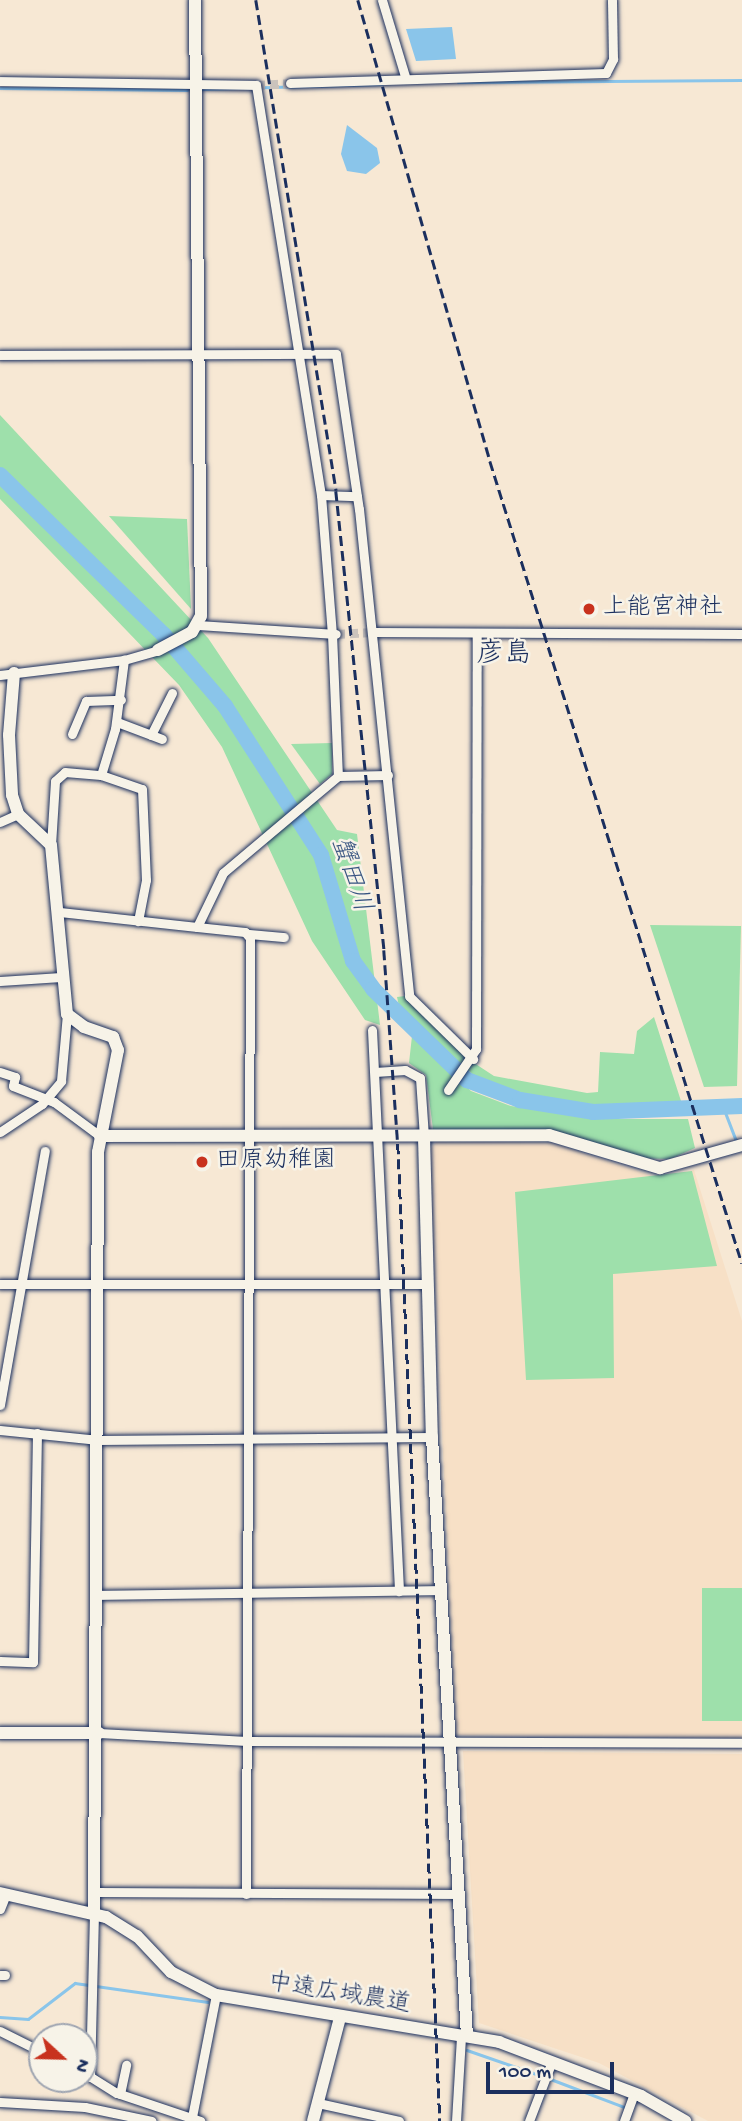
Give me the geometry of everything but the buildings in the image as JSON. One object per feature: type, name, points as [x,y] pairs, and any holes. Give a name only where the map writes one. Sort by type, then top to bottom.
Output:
[{"type":"street","points":[[195,0],[195,629]]},
{"type":"street","points":[[383,0],[405,76]]},
{"type":"street","points":[[289,83],[405,76],[606,73],[613,59],[612,0]]},
{"type":"street","points":[[0,81],[195,83],[257,91],[302,356],[321,495],[334,634],[338,776],[320,796],[223,873],[197,927]]},
{"type":"street","points":[[0,355],[336,354],[373,632],[409,996],[472,1061]]},
{"type":"street","points":[[321,495],[357,496]]},
{"type":"street","points":[[0,675],[124,660],[158,650],[195,629],[334,634]]},
{"type":"street","points":[[373,632],[742,634]]},
{"type":"street","points":[[448,1090],[472,1061],[480,925],[477,633]]},
{"type":"street","points":[[102,775],[117,722],[124,660]]},
{"type":"street","points":[[14,673],[9,735],[18,814],[51,845]]},
{"type":"street","points":[[151,735],[172,693]]},
{"type":"street","points":[[72,734],[86,701],[121,700]]},
{"type":"street","points":[[117,722],[162,739]]},
{"type":"street","points":[[0,1132],[46,1100],[63,1073],[67,1014],[61,977],[60,912],[51,845],[55,781],[65,772],[102,775],[142,789],[146,880],[138,920]]},
{"type":"street","points":[[338,776],[388,775]]},
{"type":"street","points":[[0,822],[18,814]]},
{"type":"street","points":[[60,912],[284,937]]},
{"type":"street","points":[[246,1894],[248,934]]},
{"type":"street","points":[[0,981],[61,977]]},
{"type":"street","points":[[67,1014],[118,1044],[100,1136],[96,1595],[99,1733],[97,1892],[89,2023]]},
{"type":"street","points":[[372,1030],[395,1439],[399,1591]]},
{"type":"street","points":[[375,1072],[405,1070],[420,1078],[432,1437],[447,1741],[459,1894],[464,2036],[456,2121]]},
{"type":"street","points":[[0,1072],[15,1077],[13,1086],[46,1100],[100,1136],[549,1135],[660,1168],[742,1145]]},
{"type":"street","points":[[0,1405],[24,1284],[45,1151]]},
{"type":"street","points":[[0,1283],[387,1288],[428,1284]]},
{"type":"street","points":[[0,1430],[98,1440],[432,1437]]},
{"type":"street","points":[[0,1661],[33,1662],[37,1433]]},
{"type":"street","points":[[96,1595],[441,1590]]},
{"type":"street","points":[[0,1733],[99,1733],[247,1741],[742,1744]]},
{"type":"street","points":[[97,1892],[459,1894]]},
{"type":"street","points":[[0,1909],[3,1893]]},
{"type":"street","name":"中遠広域農道","points":[[3,1893],[94,1912],[137,1937],[185,1982],[216,1995],[464,2036],[552,2061],[634,2094],[678,2119]]},
{"type":"street","points":[[98,2081],[120,2094],[196,2119],[216,1995]]},
{"type":"street","points":[[313,2121],[341,2017]]},
{"type":"street","points":[[0,2031],[28,2045]]},
{"type":"street","points":[[528,2121],[552,2061]]},
{"type":"street","points":[[120,2094],[127,2065]]},
{"type":"street","points":[[624,2121],[634,2094]]},
{"type":"street","points":[[0,2102],[85,2107],[152,2121]]},
{"type":"street","points":[[317,2103],[399,2121]]},
{"type":"shaded area","points":[[437,1141],[553,1143],[656,1177],[694,1170],[742,1321],[742,1738],[456,1735],[429,1151]]},
{"type":"shaded area","points":[[463,1751],[742,1754],[742,2121],[708,2121],[599,2063],[479,2023]]},
{"type":"green space","points":[[0,415],[208,638],[337,830],[357,834],[380,1025],[365,1020],[312,941],[222,747],[179,685],[0,499]]},
{"type":"green space","points":[[109,516],[187,519],[191,609]]},
{"type":"green space","points":[[332,743],[332,774],[320,784],[291,744]]},
{"type":"green space","points":[[650,925],[741,926],[737,1086],[704,1087]]},
{"type":"green space","points":[[405,996],[468,1059],[494,1076],[587,1093],[598,1092],[600,1052],[634,1054],[637,1031],[654,1017],[681,1101],[611,1109],[520,1095],[482,1083],[399,1006],[397,997]]},
{"type":"green space","points":[[412,1036],[471,1091],[511,1106],[595,1119],[688,1119],[695,1148],[670,1159],[621,1158],[556,1137],[434,1137],[426,1075],[409,1063]]},
{"type":"green space","points":[[692,1171],[717,1266],[613,1274],[614,1378],[526,1380],[515,1192]]},
{"type":"green space","points":[[702,1588],[742,1588],[742,1721],[702,1721]]},
{"type":"water","points":[[452,27],[456,59],[416,61],[406,29]]},
{"type":"water","points":[[347,125],[377,148],[380,163],[366,174],[347,171],[341,154]]},
{"type":"waterway","points":[[458,82],[742,80]]},
{"type":"waterway","points":[[202,89],[382,84]]},
{"type":"waterway","points":[[0,88],[187,90]]},
{"type":"waterway","name":"蟹田川","points":[[0,475],[164,635],[225,706],[321,855],[353,961],[373,989],[467,1080],[520,1100],[593,1112],[742,1106]]},
{"type":"waterway","points":[[723,1106],[737,1143]]},
{"type":"waterway","points":[[0,2017],[28,2019],[75,1983],[208,2002]]},
{"type":"waterway","points":[[467,2050],[542,2076]]},
{"type":"waterway","points":[[548,2078],[627,2108]]},
{"type":"tunnel","points":[[256,85],[290,83]]},
{"type":"tunnel","points":[[336,634],[373,632]]},
{"type":"railway","points":[[256,0],[336,491],[384,950],[398,1144],[440,2121]]},
{"type":"railway","points":[[358,0],[490,461],[742,1263]]},
{"type":"place","name":"上能宮神社","points":[[589,609]]},
{"type":"place","name":"田原幼稚園","points":[[202,1162]]},
{"type":"district","name":"彦島","points":[[504,656]]}]
